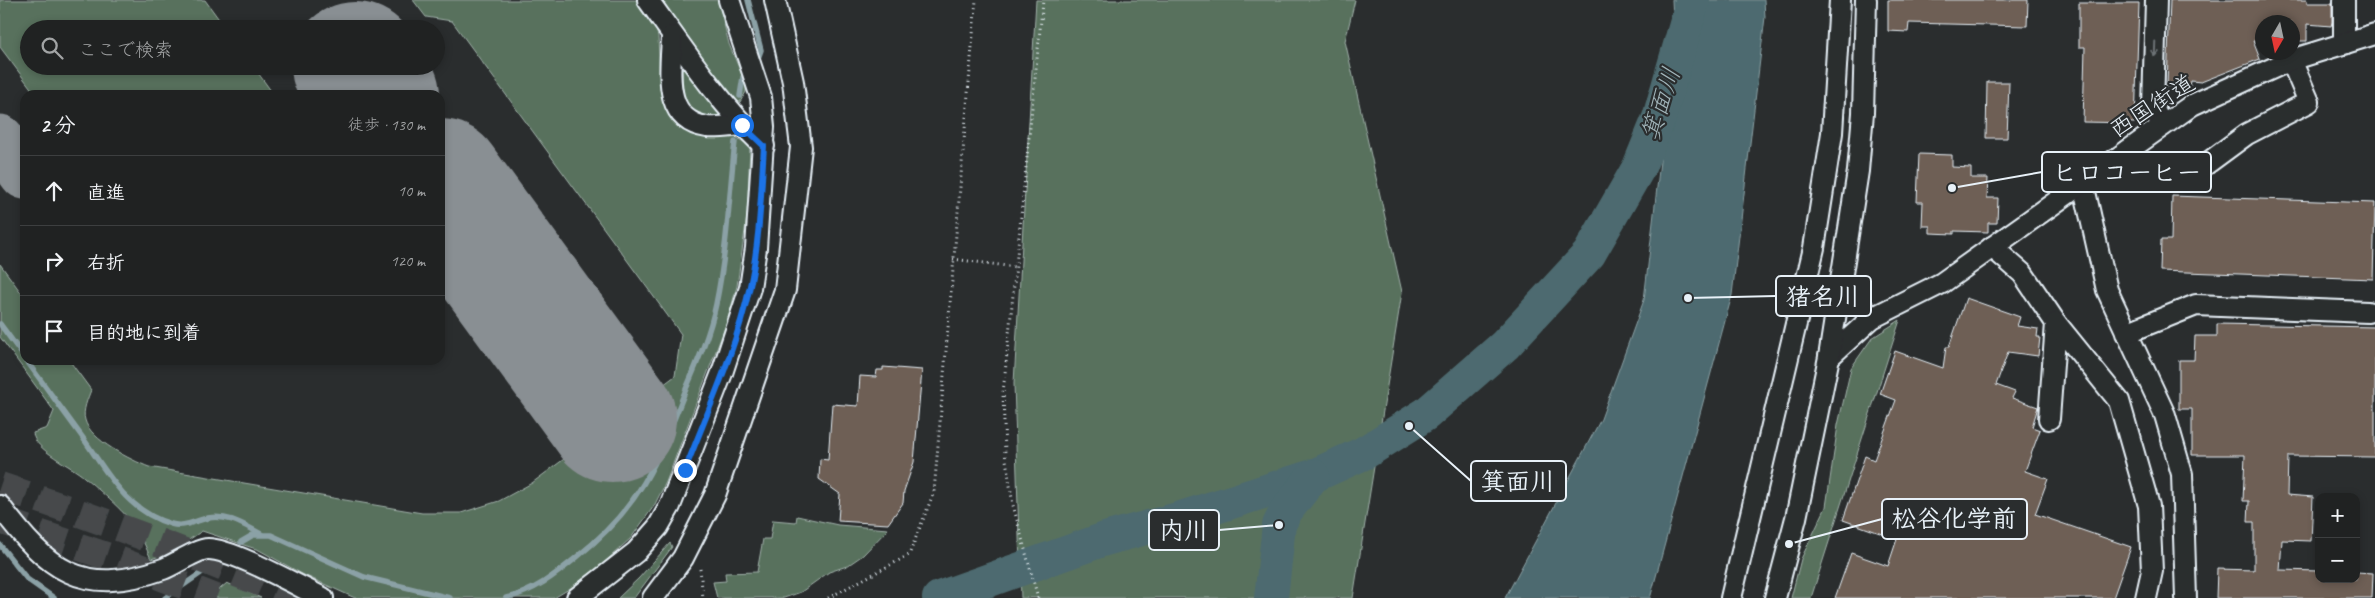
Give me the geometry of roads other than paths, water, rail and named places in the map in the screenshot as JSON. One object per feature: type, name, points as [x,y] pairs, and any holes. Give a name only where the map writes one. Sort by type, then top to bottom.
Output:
[{"type":"street","points":[[648,0],[672,36],[742,125],[764,146]]},
{"type":"street","points":[[578,598],[642,546],[664,517],[679,486],[722,373],[750,288],[756,248],[764,146],[761,97],[729,0]]},
{"type":"street","points":[[653,598],[683,558],[715,495],[785,290],[801,147],[793,82],[775,0]]},
{"type":"street","points":[[1731,598],[1814,248],[1832,133],[1840,0]]},
{"type":"street","points":[[1775,598],[1796,518],[1829,357],[1858,171],[1863,113],[1866,0]]},
{"type":"street","points":[[2156,0],[2153,108],[2162,126]]},
{"type":"street","points":[[2344,0],[2344,44]]},
{"type":"street","name":"西国街道","points":[[2300,57],[2375,34]]},
{"type":"street","points":[[672,36],[671,90],[675,106],[687,119],[704,126],[742,125]]},
{"type":"street","points":[[2129,150],[2149,176],[2190,176],[2247,134],[2309,102],[2291,60]]},
{"type":"street","name":"西国街道","points":[[1829,357],[1872,318],[1942,283],[2192,105],[2291,60]]},
{"type":"street","points":[[2083,183],[2106,290],[2165,416],[2182,474],[2186,598]]},
{"type":"street","points":[[1992,247],[2023,274],[2056,323],[2119,400],[2149,506],[2152,571],[2146,598]]},
{"type":"street","points":[[1840,283],[1872,318]]},
{"type":"street","points":[[2126,333],[2196,305],[2368,312]]},
{"type":"street","points":[[2049,419],[2056,323]]},
{"type":"street","points":[[0,506],[36,551],[57,569],[74,576],[107,582],[119,581],[162,569],[206,549],[231,554],[323,598]]},
{"type":"water","points":[[1672,0],[1764,0],[1765,17],[1732,295],[1651,595],[1650,598],[1505,598],[1601,419],[1644,300],[1674,40]]},
{"type":"waterway","points":[[748,0],[761,50],[757,61]]},
{"type":"waterway","name":"箕面川","points":[[939,598],[1105,539],[1178,519],[1313,476],[1364,453],[1426,414],[1505,345],[1589,254],[1639,167],[1659,118],[1693,0]]},
{"type":"waterway","points":[[740,96],[743,77]]},
{"type":"waterway","points":[[506,598],[526,592],[544,582],[569,564],[599,538],[632,501],[656,461],[699,357],[713,315],[723,264],[735,142]]},
{"type":"waterway","points":[[0,324],[20,351]]},
{"type":"waterway","points":[[30,365],[119,489],[142,510],[155,518],[176,525],[185,525],[215,517],[229,519],[261,534]]},
{"type":"waterway","points":[[1271,598],[1279,525],[1286,511],[1313,476]]},
{"type":"waterway","points":[[241,542],[253,535],[271,535],[364,577],[450,598]]},
{"type":"waterway","points":[[0,545],[27,579],[54,598]]},
{"type":"waterway","points":[[165,598],[211,566]]},
{"type":"tunnel","points":[[0,486],[149,539],[223,567],[296,598]]},
{"type":"tunnel","points":[[0,520],[118,560],[216,598]]},
{"type":"place","name":"ヒロコーヒー","points":[[1952,188]]},
{"type":"place","name":"猪名川","points":[[1688,298]]},
{"type":"place","name":"箕面川","points":[[1409,426]]},
{"type":"place","name":"内川","points":[[1279,525]]},
{"type":"place","name":"松谷化学前","points":[[1789,544]]}]
